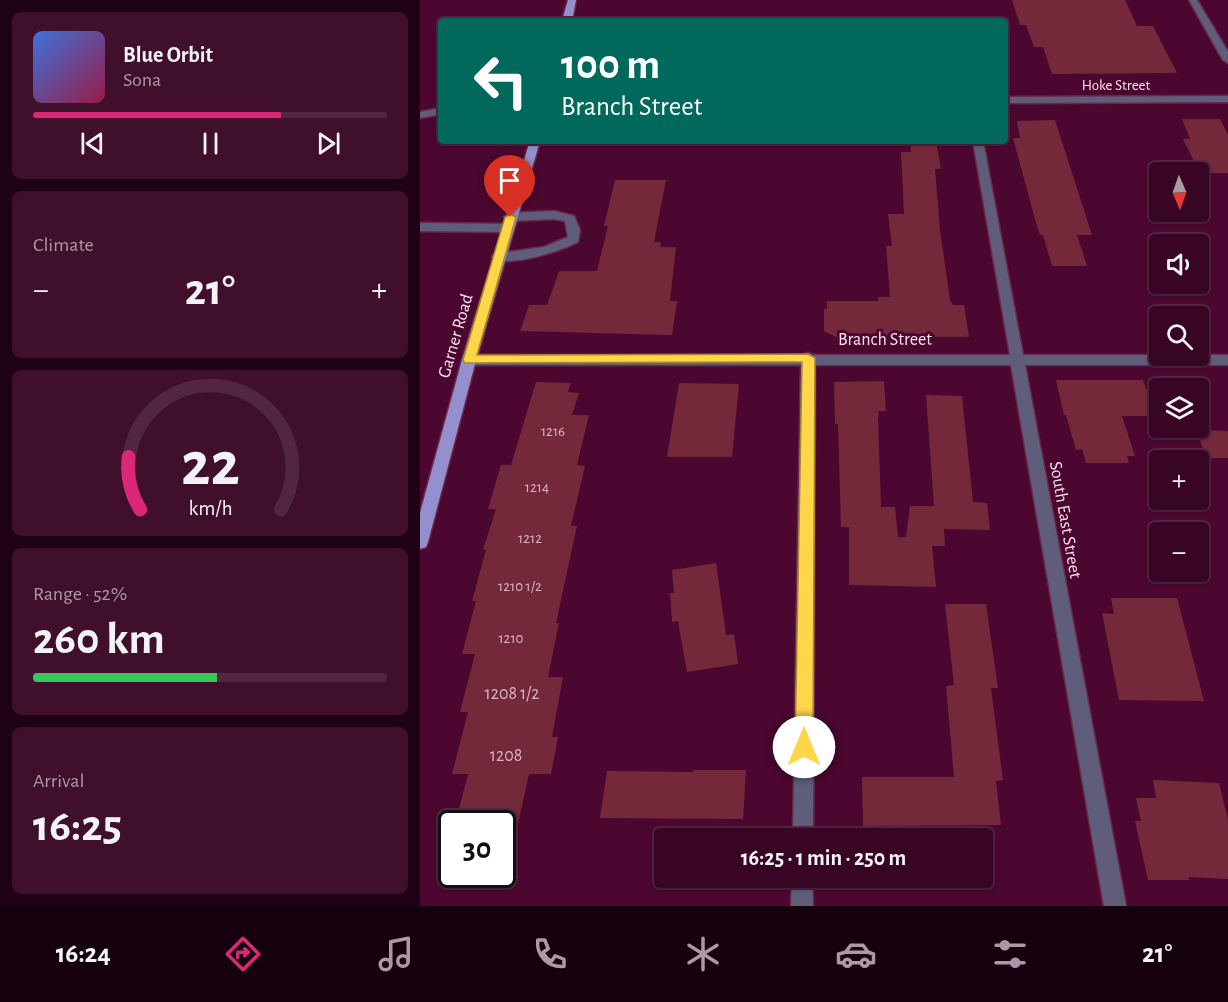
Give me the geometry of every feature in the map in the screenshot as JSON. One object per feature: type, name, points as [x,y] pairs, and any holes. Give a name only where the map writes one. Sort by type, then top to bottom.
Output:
[{"type":"main road","points":[[568,18],[572,0]]},
{"type":"main road","name":"Garner Road","points":[[420,542],[498,258],[534,144]]},
{"type":"street","points":[[1193,0],[1228,60]]},
{"type":"street","points":[[1213,34],[1228,33]]},
{"type":"street","name":"Hoke Street","points":[[1008,100],[1228,99]]},
{"type":"street","points":[[420,115],[438,112]]},
{"type":"street","name":"South East Street","points":[[979,144],[1115,906]]},
{"type":"street","points":[[420,227],[509,223],[554,214],[570,219],[574,230],[574,240],[563,246],[541,252],[498,258]]},
{"type":"street","points":[[803,828],[808,358]]},
{"type":"street","name":"Branch Street","points":[[469,360],[808,358],[1228,360]]},
{"type":"street","points":[[802,888],[802,906]]},
{"type":"building","points":[[1012,0],[1125,0],[1137,26],[1153,26],[1177,73],[1052,74],[1043,47],[1034,47],[1026,25],[1020,25]]},
{"type":"building","points":[[1182,119],[1220,119],[1228,135],[1228,173],[1209,173],[1209,162],[1194,162],[1183,139],[1190,139]]},
{"type":"building","points":[[1055,120],[1092,235],[1077,235],[1087,266],[1052,266],[1043,235],[1040,235],[1036,223],[1013,138],[1020,138],[1017,121]]},
{"type":"building","points":[[910,144],[937,144],[941,169],[935,169],[940,230],[950,300],[953,305],[964,305],[969,337],[836,337],[824,331],[824,309],[827,309],[827,301],[878,301],[878,297],[890,297],[886,246],[892,246],[888,214],[904,214],[901,152],[911,152]]},
{"type":"building","points":[[615,180],[666,180],[654,242],[661,242],[660,247],[676,247],[670,301],[677,301],[672,335],[520,331],[529,305],[547,305],[559,271],[597,271],[608,226],[604,226]]},
{"type":"building","points":[[1056,380],[1143,380],[1146,389],[1149,389],[1149,416],[1122,416],[1135,456],[1127,456],[1129,463],[1086,463],[1082,449],[1076,450],[1066,415],[1064,415]]},
{"type":"building","points":[[884,381],[886,411],[879,411],[878,420],[881,507],[895,507],[898,537],[906,537],[910,506],[934,506],[926,395],[962,396],[973,502],[987,503],[990,530],[944,529],[945,546],[932,546],[936,587],[849,585],[849,527],[841,527],[838,424],[835,424],[834,382]]},
{"type":"building","points":[[536,382],[571,383],[568,392],[579,393],[572,415],[589,415],[577,465],[585,466],[571,526],[577,526],[556,623],[559,623],[548,677],[563,677],[552,737],[558,737],[551,774],[529,774],[518,824],[516,824],[516,810],[459,810],[468,774],[452,774],[468,712],[460,712],[475,654],[462,654],[476,601],[472,601],[486,550],[483,550],[496,509],[488,509],[501,465],[511,465]]},
{"type":"building","points":[[679,383],[739,384],[732,457],[667,457]]},
{"type":"building","points":[[1209,430],[1228,431],[1228,458],[1209,458],[1209,450],[1203,450],[1200,438],[1209,438]]},
{"type":"building","points":[[716,563],[726,635],[734,634],[738,664],[687,672],[678,621],[672,622],[670,593],[674,593],[672,570]]},
{"type":"building","points":[[1111,598],[1177,598],[1204,701],[1119,700],[1102,613],[1114,614]]},
{"type":"building","points":[[945,604],[986,604],[998,688],[991,688],[1003,780],[996,781],[1001,825],[863,826],[862,777],[954,777],[946,686],[954,685]]},
{"type":"building","points":[[694,770],[746,770],[743,819],[600,818],[607,771],[693,772]]},
{"type":"building","points":[[1153,780],[1219,783],[1228,820],[1228,879],[1188,877],[1189,880],[1148,880],[1135,821],[1141,821],[1136,798],[1156,798]]},
{"type":"route","points":[[510,217],[469,360],[808,358],[804,747]]}]
